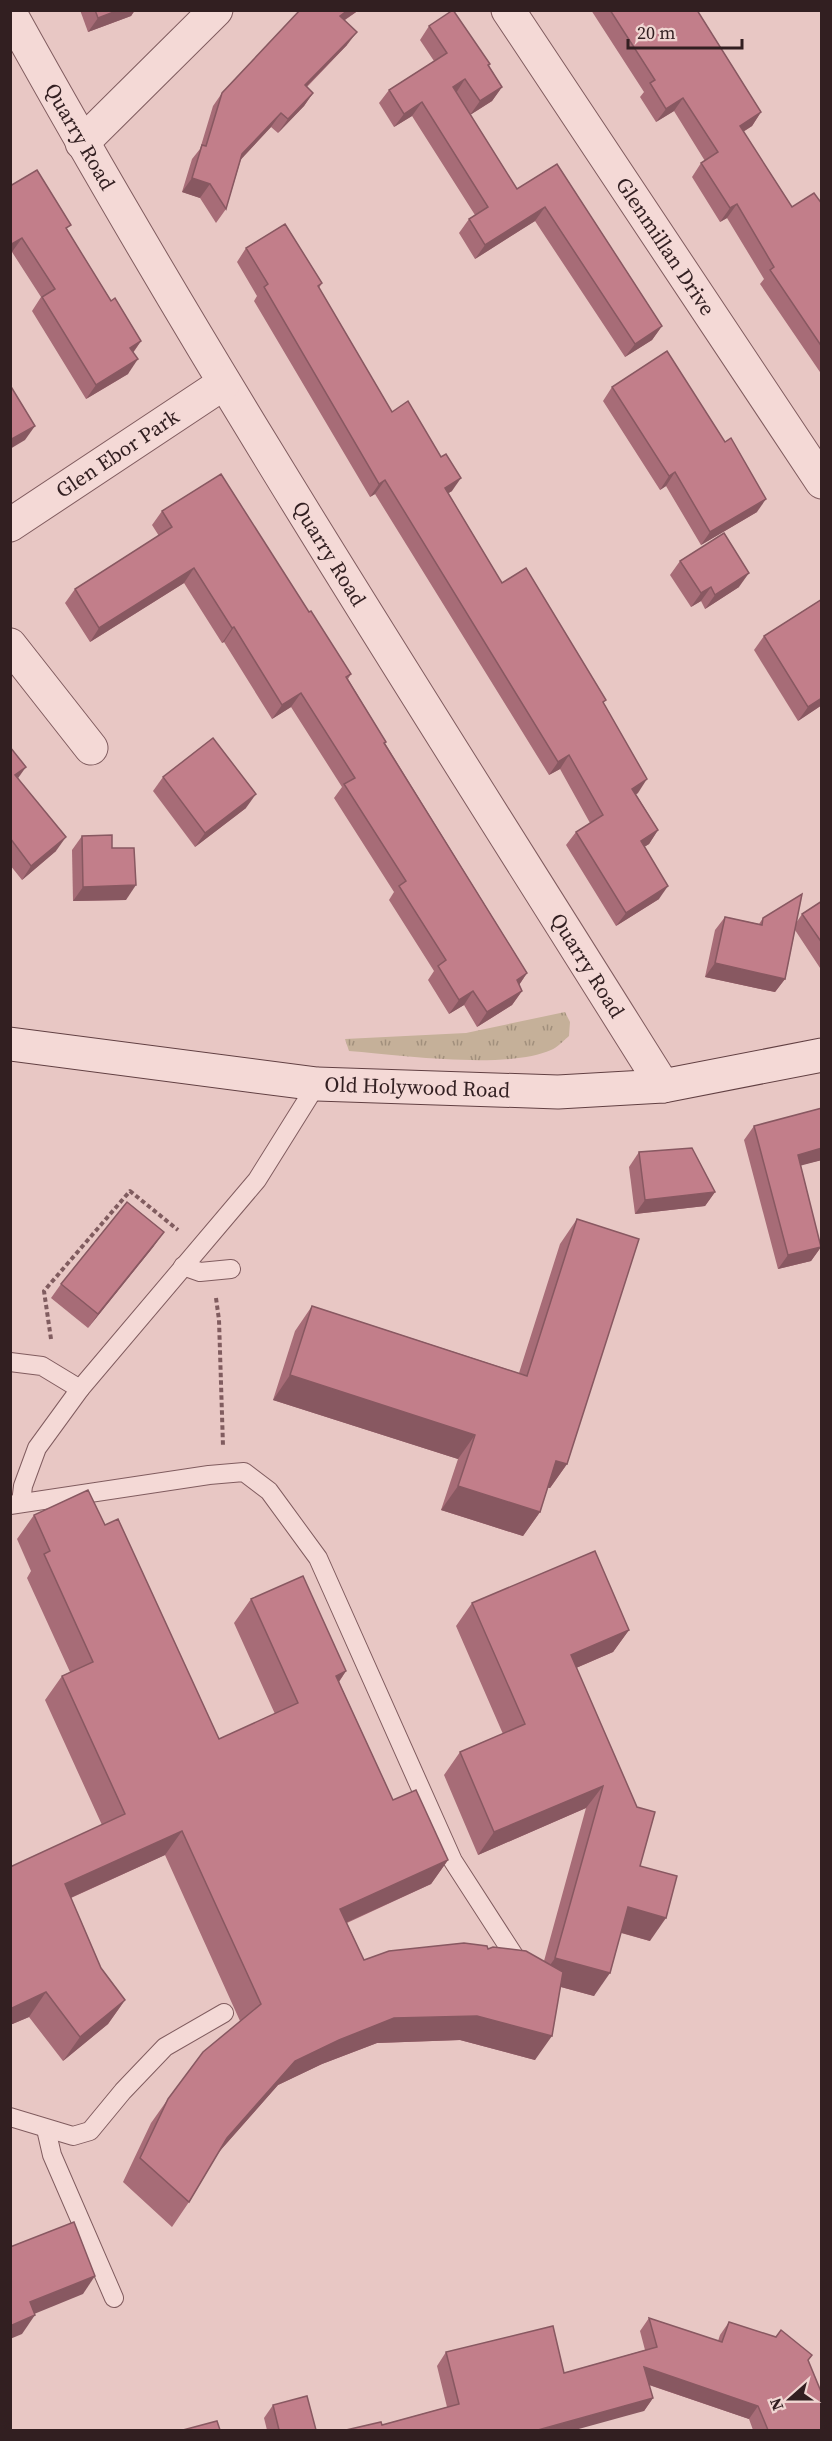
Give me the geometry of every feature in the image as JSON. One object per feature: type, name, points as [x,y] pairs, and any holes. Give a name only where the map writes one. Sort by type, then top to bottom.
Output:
[{"type":"street","points":[[82,143],[216,10]]},
{"type":"street","name":"Glenmillan Drive","points":[[508,10],[822,482]]},
{"type":"street","name":"Quarry Road","points":[[10,13],[82,143],[224,383],[663,1086]]},
{"type":"street","name":"Glen Ebor Park","points":[[10,525],[224,383]]},
{"type":"street","points":[[10,645],[91,748]]},
{"type":"street","name":"Old Holywood Road","points":[[10,1044],[316,1084],[558,1092],[663,1086],[822,1055]]},
{"type":"lane","points":[[316,1084],[257,1180],[80,1389],[37,1448],[16,1504],[244,1472],[269,1491],[318,1558],[453,1861],[515,1957]]},
{"type":"lane","points":[[183,1266],[200,1272],[231,1269]]},
{"type":"lane","points":[[10,1362],[42,1366],[80,1389]]},
{"type":"lane","points":[[10,2117],[73,2136],[90,2130],[165,2047],[224,2013]]},
{"type":"lane","points":[[46,2129],[52,2155],[114,2298]]},
{"type":"path","points":[[49,1369],[52,1350],[44,1292],[130,1191],[199,1248]]},
{"type":"path","points":[[211,1271],[219,1320],[223,1443],[221,1474]]},
{"type":"green space","points":[[565,1012],[570,1022],[569,1036],[558,1046],[531,1056],[508,1059],[452,1060],[349,1051],[345,1039],[466,1033]]},
{"type":"building","points":[[95,10],[119,10],[98,18]]},
{"type":"building","points":[[300,10],[348,10],[340,16],[357,32],[305,85],[313,93],[288,119],[281,113],[242,154],[226,209],[210,184],[192,178],[202,145],[206,146],[222,93]]},
{"type":"building","points":[[453,10],[490,64],[488,65],[502,87],[480,101],[465,79],[453,87],[517,189],[557,164],[662,326],[635,344],[545,207],[485,245],[469,219],[488,207],[422,102],[404,114],[389,90],[447,53],[429,26]]},
{"type":"building","points":[[610,10],[697,10],[761,112],[740,126],[792,207],[814,193],[822,204],[822,347],[770,270],[774,267],[737,204],[730,208],[701,163],[718,152],[683,98],[666,109],[650,83],[655,80]]},
{"type":"building","points":[[37,170],[71,225],[66,228],[111,301],[115,298],[141,341],[130,348],[138,359],[96,385],[42,297],[55,289],[22,238],[10,245],[10,186]]},
{"type":"building","points":[[285,224],[322,283],[318,286],[392,412],[408,401],[441,457],[446,454],[461,478],[445,488],[502,583],[526,568],[606,700],[603,702],[647,779],[632,789],[658,830],[641,841],[668,886],[626,913],[576,832],[603,815],[569,755],[558,762],[385,480],[379,484],[264,287],[268,284],[246,248]]},
{"type":"building","points":[[667,351],[725,442],[731,438],[766,499],[710,532],[675,472],[669,476],[612,387]]},
{"type":"building","points":[[10,385],[35,426],[10,440]]},
{"type":"building","points":[[221,474],[351,674],[346,677],[386,742],[384,743],[527,973],[517,980],[522,991],[487,1012],[473,991],[459,1000],[438,966],[446,960],[399,886],[406,881],[344,784],[355,778],[301,693],[282,705],[194,568],[99,628],[75,589],[172,527],[162,511]]},
{"type":"building","points":[[724,533],[749,573],[715,595],[711,587],[701,593],[680,561]]},
{"type":"building","points":[[822,599],[822,698],[808,707],[764,636]]},
{"type":"building","points":[[213,738],[256,794],[205,833],[163,777]]},
{"type":"building","points":[[10,747],[26,767],[15,775],[66,837],[31,866],[10,838]]},
{"type":"building","points":[[112,835],[112,848],[134,848],[136,885],[83,887],[82,836]]},
{"type":"building","points":[[802,894],[785,979],[715,963],[725,917],[762,925],[763,918]]},
{"type":"building","points":[[822,901],[822,943],[802,914]]},
{"type":"building","points":[[822,1108],[822,1148],[798,1155],[821,1247],[788,1255],[754,1126]]},
{"type":"building","points":[[692,1148],[715,1192],[645,1200],[639,1152]]},
{"type":"building","points":[[127,1202],[164,1232],[98,1314],[61,1284]]},
{"type":"building","points":[[577,1219],[639,1239],[567,1464],[556,1461],[540,1512],[458,1486],[475,1435],[290,1375],[312,1306],[527,1376]]},
{"type":"building","points":[[88,1490],[105,1525],[118,1519],[219,1739],[298,1703],[251,1599],[303,1576],[346,1671],[336,1676],[393,1800],[416,1790],[448,1860],[340,1909],[364,1960],[389,1951],[464,1943],[487,1946],[488,1949],[493,1947],[526,1951],[563,1972],[552,2036],[477,2016],[394,2018],[295,2061],[227,2138],[189,2202],[140,2158],[168,2099],[203,2052],[261,2004],[182,1831],[65,1884],[101,1968],[125,2000],[80,2037],[46,1992],[10,2009],[10,1867],[125,1814],[62,1676],[93,1662],[44,1554],[50,1551],[34,1515]]},
{"type":"building","points":[[595,1551],[629,1630],[571,1655],[637,1807],[655,1812],[640,1866],[677,1876],[666,1918],[628,1907],[610,1973],[555,1958],[603,1786],[494,1832],[460,1752],[525,1724],[472,1603]]},
{"type":"building","points":[[74,2222],[95,2276],[30,2302],[35,2315],[10,2326],[10,2247]]},
{"type":"building","points":[[649,2318],[722,2342],[729,2322],[776,2337],[781,2330],[812,2355],[808,2360],[822,2394],[822,2430],[768,2430],[758,2406],[644,2367],[653,2398],[538,2430],[346,2430],[381,2422],[382,2425],[459,2404],[446,2352],[553,2326],[564,2373],[657,2347]]},
{"type":"building","points":[[307,2396],[316,2430],[279,2430],[273,2405]]},
{"type":"building","points":[[217,2421],[220,2430],[183,2430]]}]
